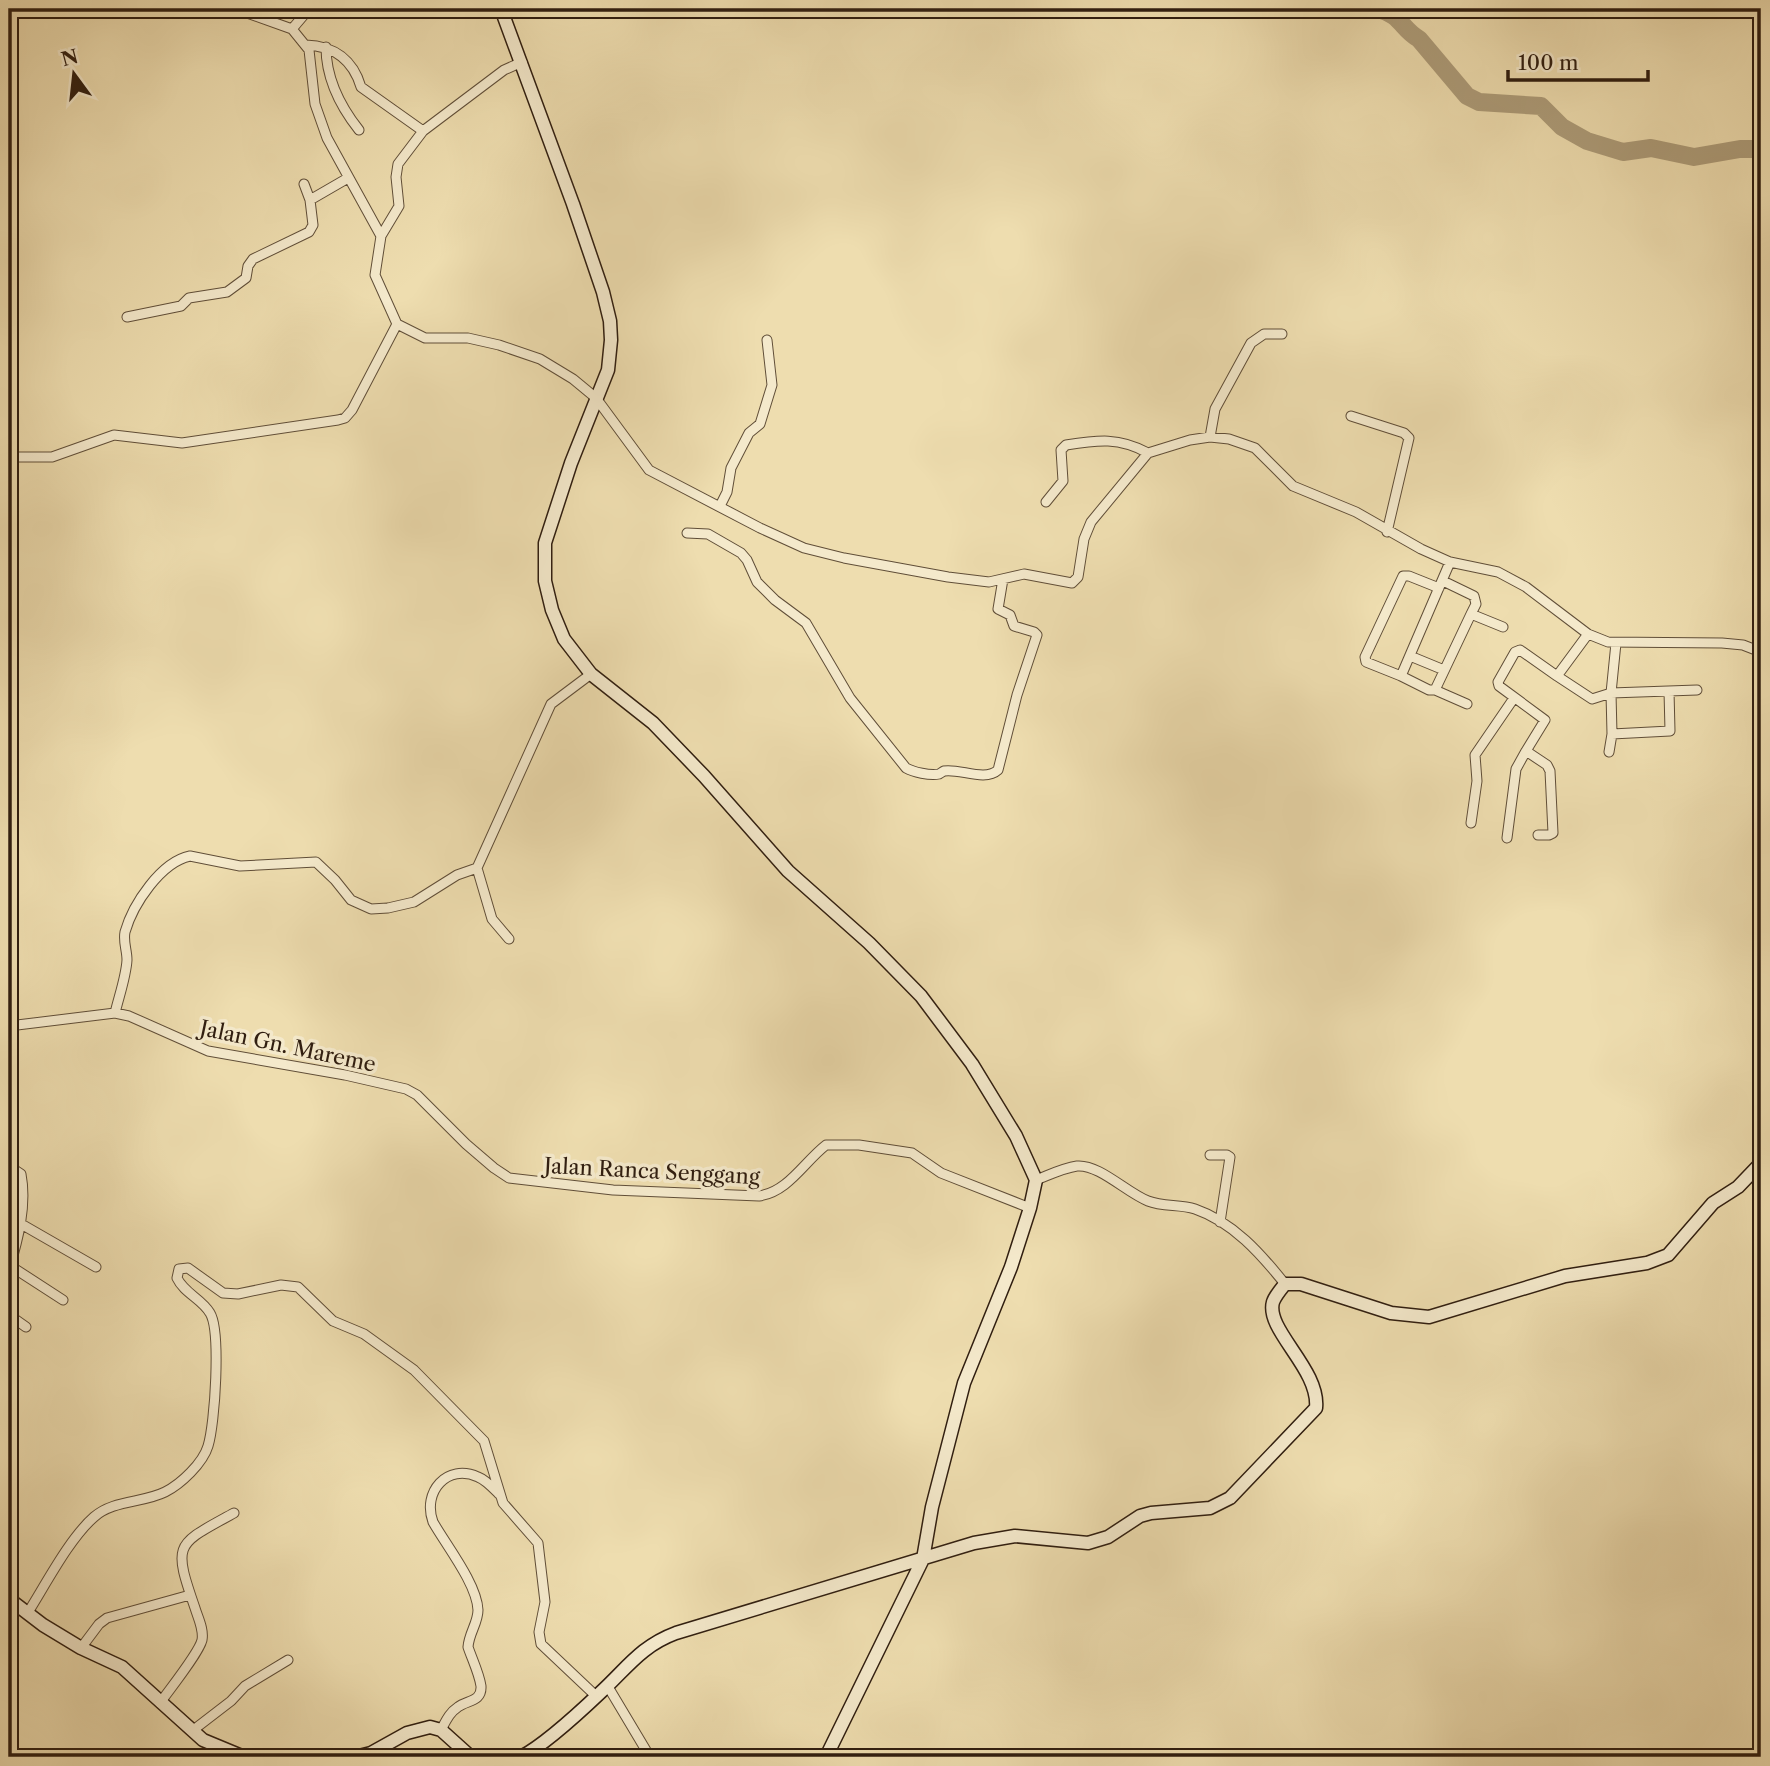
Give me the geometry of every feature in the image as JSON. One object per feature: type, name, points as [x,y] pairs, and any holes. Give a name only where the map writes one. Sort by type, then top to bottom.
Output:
[{"type":"street","points":[[236,9],[292,29],[306,45],[310,53],[316,108],[327,138],[373,217],[381,236]]},
{"type":"street","points":[[292,29],[309,9]]},
{"type":"street","points":[[501,9],[513,66],[599,279],[610,321],[608,370],[567,474],[545,543],[545,581],[552,610],[564,639],[591,674],[653,723],[788,871],[869,943],[921,996],[972,1064],[1016,1136],[1036,1180],[1011,1267],[964,1383],[932,1507],[923,1559],[827,1757]]},
{"type":"street","points":[[306,45],[327,47],[340,56],[354,69],[361,87],[423,131]]},
{"type":"street","points":[[327,47],[328,71],[334,88],[349,118],[359,130]]},
{"type":"street","points":[[513,66],[423,131],[398,163],[396,177],[400,202],[393,219],[381,236],[375,275],[397,324],[425,338],[468,338],[499,345],[556,368],[596,398],[649,470],[804,548],[948,577],[989,582],[1024,574],[1069,583],[1075,580],[1091,522],[1148,453],[1190,440],[1229,439],[1255,448],[1290,484],[1356,512],[1387,531],[1450,562],[1498,572],[1525,587],[1588,634],[1616,643],[1722,643],[1743,645],[1761,652]]},
{"type":"street","points":[[310,200],[348,178]]},
{"type":"street","points":[[127,317],[181,306],[189,298],[230,291],[246,278],[248,266],[253,259],[309,232],[313,225],[310,200],[304,184]]},
{"type":"street","points":[[9,457],[52,457],[114,435],[182,443],[262,433],[345,418],[352,410],[397,324]]},
{"type":"street","points":[[1210,438],[1215,409],[1251,343],[1264,334],[1282,334]]},
{"type":"street","points":[[720,506],[727,492],[731,468],[749,433],[760,425],[772,385],[767,340]]},
{"type":"street","points":[[1351,416],[1404,433],[1409,438],[1387,531]]},
{"type":"street","points":[[1046,502],[1063,481],[1061,450],[1066,445],[1111,440],[1125,442],[1148,453]]},
{"type":"street","points":[[687,533],[708,534],[744,556],[757,582],[775,600],[806,623],[850,698],[911,771],[937,774],[944,771],[971,775],[994,774],[998,770],[1017,695],[1037,635],[1013,626],[1010,615],[998,609],[1003,579]]},
{"type":"street","points":[[1401,676],[1450,562]]},
{"type":"street","points":[[1435,690],[1476,604],[1474,596],[1441,584],[1403,576],[1365,660],[1429,690],[1467,704]]},
{"type":"street","points":[[1471,614],[1503,627]]},
{"type":"street","points":[[1557,676],[1588,634]]},
{"type":"street","points":[[1609,752],[1616,643]]},
{"type":"street","points":[[1507,838],[1517,769],[1545,720],[1498,684],[1518,650],[1522,650],[1592,699],[1611,693],[1697,691]]},
{"type":"street","points":[[1410,656],[1444,670]]},
{"type":"street","points":[[509,939],[492,919],[477,868],[551,704],[591,674]]},
{"type":"street","points":[[1612,734],[1670,730],[1669,691]]},
{"type":"street","points":[[1471,823],[1477,781],[1475,755],[1514,698]]},
{"type":"street","points":[[1526,751],[1547,765],[1550,771],[1553,833],[1538,835]]},
{"type":"street","points":[[115,1013],[126,964],[124,940],[128,924],[139,900],[167,866],[183,857],[240,866],[316,862],[351,900],[371,909],[414,902],[457,875],[477,868]]},
{"type":"street","name":"Jalan Gn. Mareme","points":[[9,1026],[115,1013],[129,1016],[208,1051],[345,1075],[412,1091],[494,1168]]},
{"type":"street","name":"Jalan Ranca Senggang","points":[[494,1168],[516,1180],[613,1190],[759,1196],[782,1188],[826,1145],[859,1145],[912,1153],[941,1173],[1030,1208]]},
{"type":"street","points":[[1210,1155],[1230,1157],[1220,1222]]},
{"type":"street","points":[[1285,1284],[1301,1284],[1391,1313],[1429,1317],[1565,1276],[1647,1263],[1668,1255],[1713,1203],[1738,1188],[1761,1163]]},
{"type":"street","points":[[9,1166],[22,1178],[21,1225],[9,1267],[63,1300]]},
{"type":"street","points":[[1036,1180],[1069,1168],[1088,1167],[1147,1201],[1163,1206],[1196,1209],[1220,1222],[1258,1251],[1285,1284]]},
{"type":"street","points":[[9,1217],[96,1267]]},
{"type":"street","points":[[27,1614],[83,1527],[107,1510],[164,1493],[187,1475],[208,1447],[216,1391],[214,1325],[211,1313],[179,1283],[177,1273],[188,1268],[223,1293],[292,1284],[298,1287],[333,1321],[364,1334],[414,1370],[484,1441],[503,1503],[538,1543],[544,1602],[539,1632],[541,1644],[596,1696]]},
{"type":"street","points":[[521,1757],[596,1696],[636,1655],[661,1639],[974,1544],[1015,1536],[1088,1543],[1099,1541],[1140,1516],[1209,1508],[1230,1498],[1316,1408],[1316,1397],[1308,1372],[1277,1325],[1272,1312],[1273,1304],[1285,1284]]},
{"type":"street","points":[[9,1315],[26,1327]]},
{"type":"street","points":[[441,1730],[450,1714],[480,1694],[481,1686],[468,1647],[477,1622],[478,1610],[477,1599],[470,1584],[433,1522],[429,1500],[438,1483],[457,1475],[470,1474],[480,1477],[500,1495]]},
{"type":"street","points":[[160,1703],[202,1639],[181,1557],[184,1544],[234,1513]]},
{"type":"street","points":[[81,1648],[99,1624],[107,1618],[190,1595]]},
{"type":"street","points":[[9,1599],[27,1614],[81,1648],[122,1667],[203,1740],[244,1757]]},
{"type":"street","points":[[192,1731],[231,1701],[245,1686],[288,1660]]},
{"type":"street","points":[[607,1685],[650,1757]]},
{"type":"street","points":[[355,1757],[371,1753],[407,1733],[430,1727],[441,1730],[471,1757]]},
{"type":"waterway","points":[[1378,9],[1397,18],[1419,39],[1467,96],[1479,102],[1541,106],[1562,127],[1587,141],[1623,152],[1651,148],[1694,157],[1740,149],[1761,149]]}]
